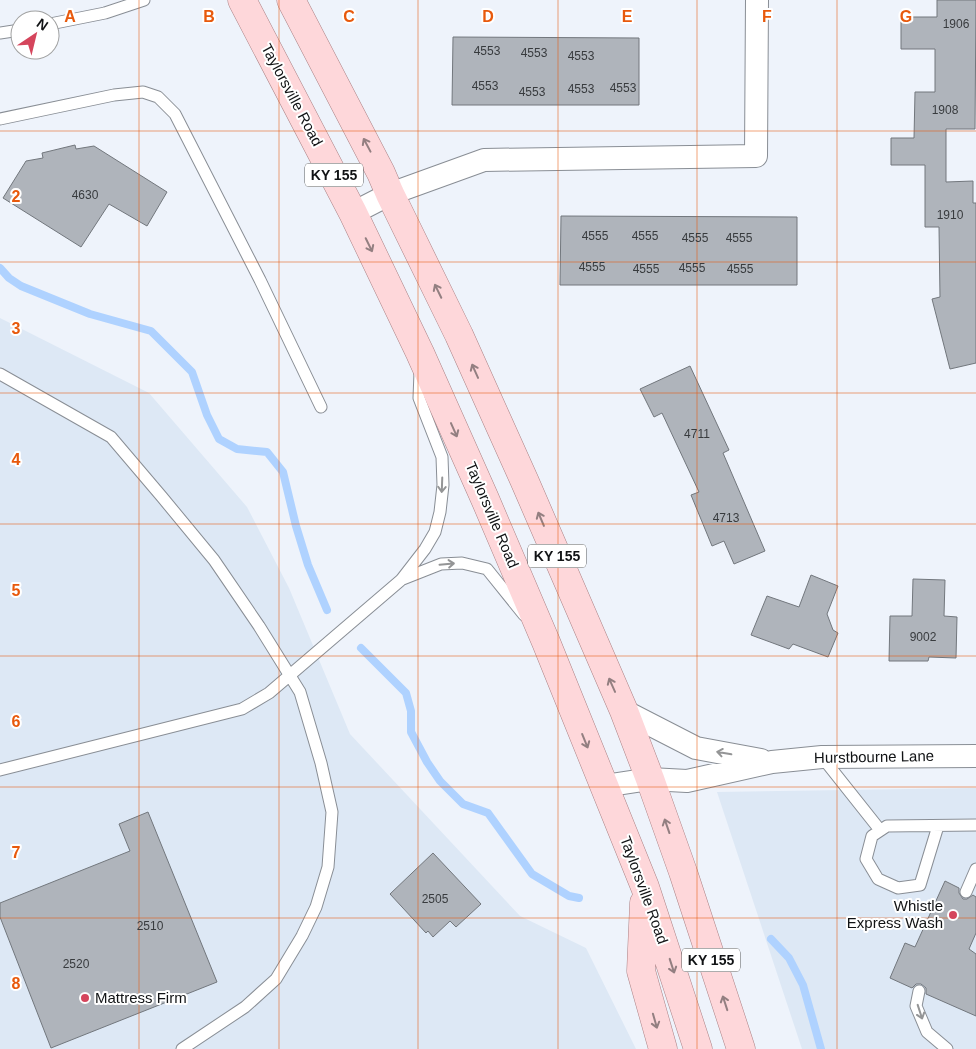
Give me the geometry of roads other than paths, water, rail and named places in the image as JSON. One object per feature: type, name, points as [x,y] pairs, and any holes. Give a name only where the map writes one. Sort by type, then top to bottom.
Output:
[{"type":"main road","name":"Taylorsville Road","points":[[242,0],[353,213],[420,353],[485,499],[546,642],[644,886],[698,1049]]},
{"type":"main road","name":"KY 155","points":[[290,0],[381,173],[459,335],[624,711],[683,872],[741,1049]]},
{"type":"main road","points":[[644,886],[641,971],[663,1049]]},
{"type":"street","points":[[353,213],[390,194],[484,160],[756,156],[757,0]]},
{"type":"street","name":"Hurstbourne Lane","points":[[624,711],[696,748],[772,762]]},
{"type":"street","name":"Hurstbourne Lane","points":[[604,786],[650,779],[688,781],[772,762],[822,757],[976,756]]},
{"type":"lane","points":[[60,22],[105,13],[144,0]]},
{"type":"lane","points":[[0,119],[114,94],[143,92],[158,97],[175,114],[260,280],[321,407]]},
{"type":"lane","points":[[0,770],[242,709],[269,693],[401,580],[425,549],[435,532],[440,512],[443,485],[442,457],[419,398],[420,353]]},
{"type":"lane","points":[[0,374],[112,437],[214,560],[259,626],[300,692],[321,763],[332,812],[328,867],[316,907],[302,936],[276,979],[245,1007],[182,1049]]},
{"type":"lane","points":[[401,580],[441,564],[462,563],[487,569],[546,642]]},
{"type":"lane","points":[[822,757],[880,830]]},
{"type":"lane","points":[[938,826],[920,885],[898,888],[878,879],[866,859],[872,836],[887,826],[976,825]]},
{"type":"lane","points":[[966,892],[976,869]]},
{"type":"lane","points":[[919,991],[916,1006],[927,1032],[947,1049]]},
{"type":"waterway","points":[[0,268],[9,278],[21,286],[90,314],[151,331],[192,372],[207,415],[219,439],[237,449],[267,452],[283,472],[308,565],[327,610]]},
{"type":"waterway","points":[[361,648],[406,693],[411,711],[411,732],[427,762],[440,781],[463,804],[488,813],[532,874],[569,896],[579,898]]},
{"type":"waterway","points":[[771,939],[789,958],[803,985],[821,1049]]},
{"type":"place","name":"Whistle Express Wash","points":[[953,915]]},
{"type":"place","name":"Mattress Firm","points":[[85,998]]}]
